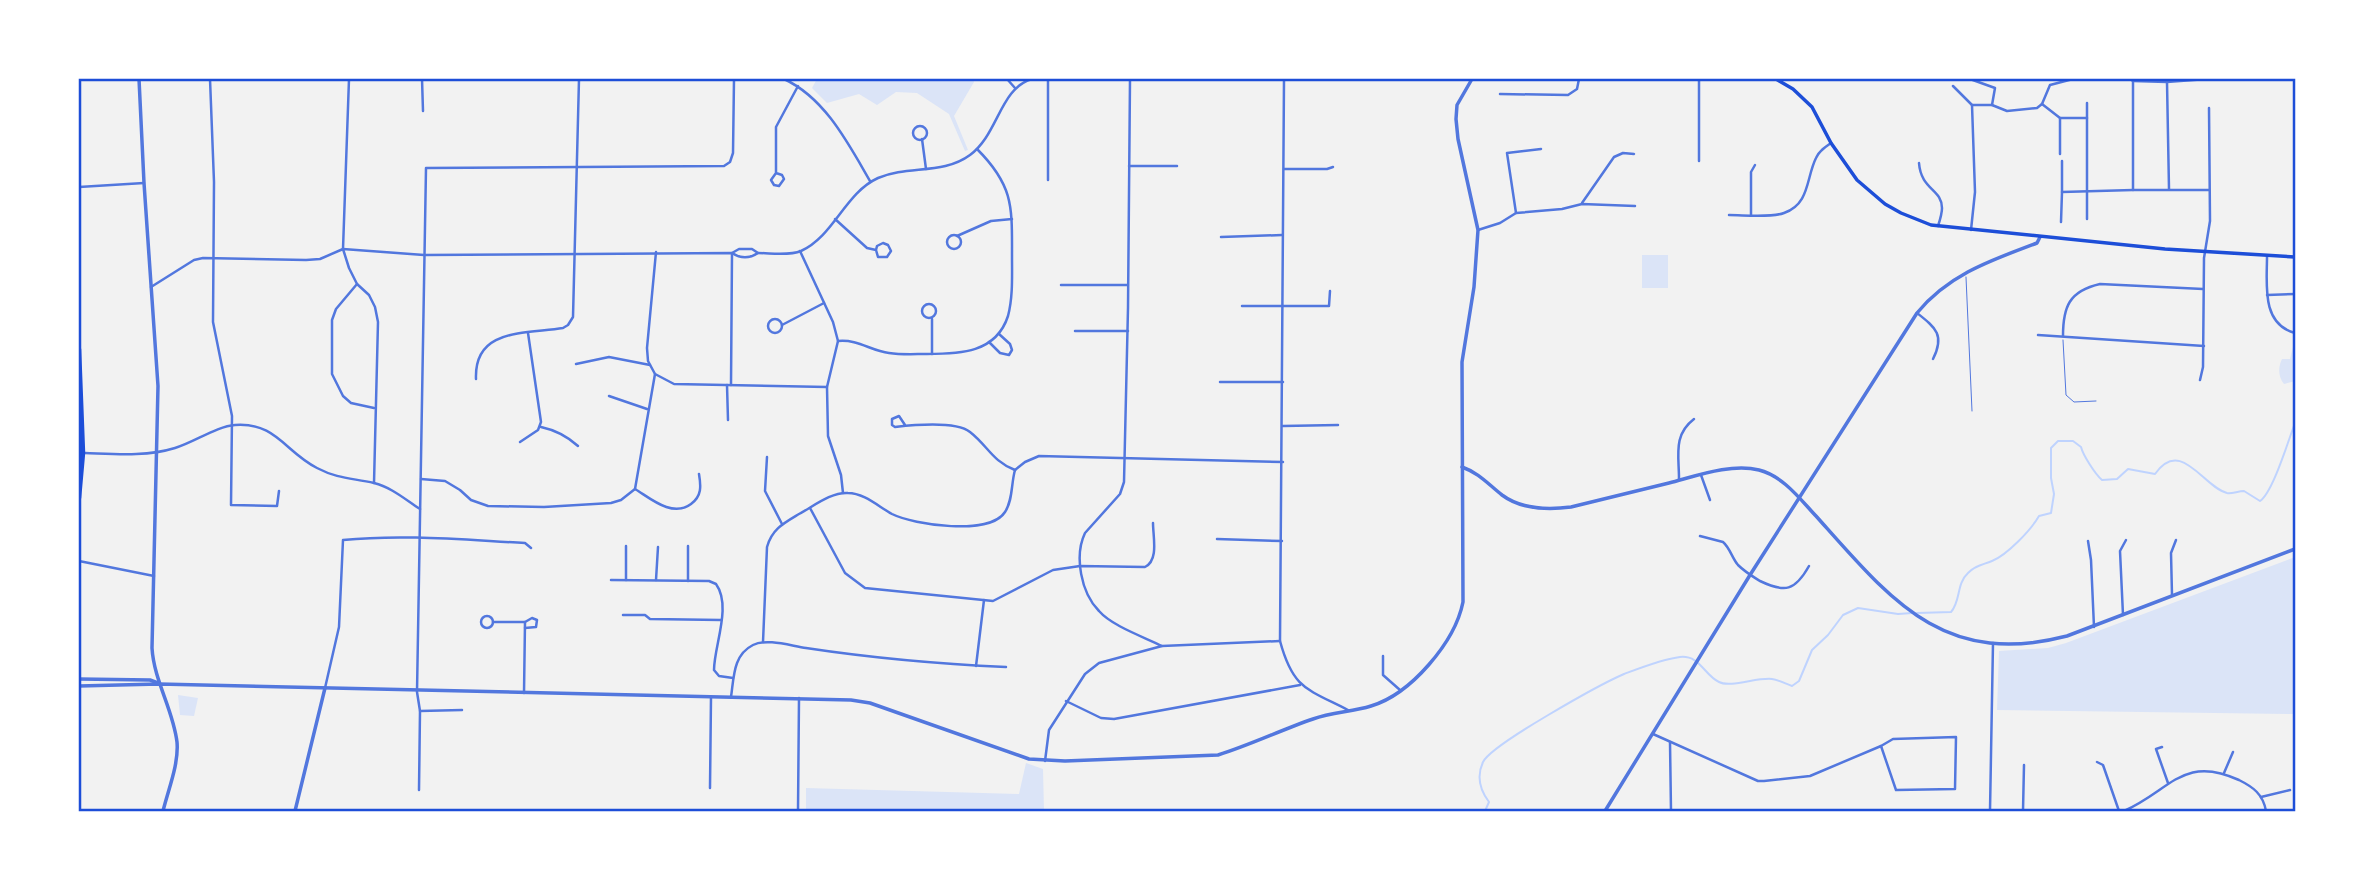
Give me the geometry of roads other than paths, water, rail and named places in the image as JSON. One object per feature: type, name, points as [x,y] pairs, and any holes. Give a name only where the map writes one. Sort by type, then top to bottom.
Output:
[{"type":"main road","points":[[1776,79],[1793,89],[1812,107],[1831,143],[1857,180],[1878,199],[1901,213],[1938,226],[2205,252],[2295,257]]},
{"type":"main road","points":[[79,349],[83,453],[79,498]]},
{"type":"main road","points":[[79,444],[83,453]]},
{"type":"street","points":[[139,79],[158,386],[152,648],[155,673],[175,732],[177,750],[163,811]]},
{"type":"street","points":[[210,79],[213,323],[232,411],[231,505],[277,506],[279,491]]},
{"type":"street","points":[[349,79],[343,249],[357,284],[369,295],[375,307],[378,323],[374,483]]},
{"type":"street","points":[[422,79],[423,111]]},
{"type":"street","points":[[475,379],[478,357],[498,338],[563,328],[568,325],[574,312],[579,79]]},
{"type":"street","points":[[419,790],[420,710],[417,692],[426,168],[720,167],[732,159],[734,79]]},
{"type":"street","points":[[740,79],[753,79]]},
{"type":"street","points":[[783,79],[812,95],[822,106],[870,182]]},
{"type":"street","points":[[1007,79],[1015,89]]},
{"type":"street","points":[[732,253],[738,257],[752,257],[758,253],[800,251],[812,243],[870,182],[893,173],[944,167],[955,163],[977,149],[992,131],[1015,89],[1032,79]]},
{"type":"street","points":[[1048,79],[1048,180]]},
{"type":"street","points":[[1074,79],[1358,79]]},
{"type":"street","points":[[1130,79],[1124,482],[1120,494],[1085,533],[1080,566],[1083,581],[1099,612],[1162,646]]},
{"type":"street","points":[[1284,79],[1280,641],[1284,658],[1300,685],[1349,711]]},
{"type":"street","points":[[79,686],[159,684],[851,700],[870,703],[1029,759],[1045,761],[1218,755],[1313,719],[1370,707],[1387,700],[1401,691],[1446,643],[1459,619],[1464,578],[1462,362],[1474,287],[1479,230],[1456,119],[1457,105],[1472,79]]},
{"type":"street","points":[[1500,94],[1568,95],[1577,89],[1579,79]]},
{"type":"street","points":[[1699,79],[1699,161]]},
{"type":"street","points":[[1970,79],[1995,88],[1992,105]]},
{"type":"street","points":[[1972,105],[1992,105],[2007,111],[2037,108],[2042,104],[2050,85],[2073,79]]},
{"type":"street","points":[[2133,190],[2131,80],[2167,82],[2207,79]]},
{"type":"street","points":[[2167,82],[2169,189]]},
{"type":"street","points":[[776,173],[776,127],[798,86]]},
{"type":"street","points":[[1953,86],[1972,105],[1975,164],[1971,230]]},
{"type":"street","points":[[2087,103],[2087,219]]},
{"type":"street","points":[[2042,104],[2060,118],[2087,118]]},
{"type":"street","points":[[2200,380],[2204,346],[2205,252],[2210,220],[2209,108]]},
{"type":"street","points":[[2060,118],[2060,154]]},
{"type":"street","points":[[922,139],[927,159],[926,169]]},
{"type":"street","points":[[1729,215],[1783,214],[1797,205],[1807,192],[1815,159],[1831,143]]},
{"type":"street","points":[[838,341],[854,341],[887,353],[966,353],[989,342],[998,333],[1007,316],[1011,297],[1012,219],[1003,180],[977,149]]},
{"type":"street","points":[[1516,214],[1507,153],[1541,149]]},
{"type":"street","points":[[1582,204],[1614,157],[1623,153],[1634,154]]},
{"type":"street","points":[[2061,222],[2062,161]]},
{"type":"street","points":[[1919,163],[1924,184],[1938,195],[1943,207],[1938,226]]},
{"type":"street","points":[[1751,215],[1751,172],[1755,165]]},
{"type":"street","points":[[1129,166],[1177,166]]},
{"type":"street","points":[[1284,169],[1333,167]]},
{"type":"street","points":[[79,187],[144,183]]},
{"type":"street","points":[[2063,192],[2209,190]]},
{"type":"street","points":[[1479,230],[1516,214],[1582,204],[1635,206]]},
{"type":"street","points":[[835,219],[867,248],[876,250]]},
{"type":"street","points":[[957,236],[991,221],[1012,219]]},
{"type":"street","points":[[1221,237],[1282,235]]},
{"type":"street","points":[[1605,811],[1750,575],[1917,313],[1940,289],[1966,272],[2037,243],[2040,237]]},
{"type":"street","points":[[883,243],[888,245],[891,251],[883,258],[878,257],[876,250],[877,246],[883,243]]},
{"type":"street","points":[[151,287],[194,260],[214,257],[320,259],[343,249],[424,254],[732,253],[740,249],[752,249],[758,253]]},
{"type":"street","points":[[800,251],[833,323],[838,341],[827,387],[828,436],[841,475],[843,493]]},
{"type":"street","points":[[656,252],[647,348],[650,365],[655,374],[674,384],[827,387]]},
{"type":"street","points":[[728,420],[732,253]]},
{"type":"street","points":[[2267,257],[2267,304],[2278,324],[2295,333]]},
{"type":"street","points":[[357,284],[336,309],[332,320],[332,374],[343,396],[351,403],[375,408]]},
{"type":"street","points":[[2063,336],[2063,317],[2068,304],[2083,289],[2100,284],[2203,289]]},
{"type":"street","points":[[1060,285],[1128,285]]},
{"type":"street","points":[[1242,306],[1329,306],[1330,291]]},
{"type":"street","points":[[2267,295],[2295,294]]},
{"type":"street","points":[[782,325],[778,319],[774,319],[768,323],[768,327],[772,333],[776,333],[782,329],[782,325],[824,303]]},
{"type":"street","points":[[1917,313],[1936,328],[1939,345],[1933,359]]},
{"type":"street","points":[[932,318],[932,354]]},
{"type":"street","points":[[1075,331],[1128,331]]},
{"type":"street","points":[[528,333],[541,427]]},
{"type":"street","points":[[989,342],[1000,353],[1009,355],[1011,346],[998,333]]},
{"type":"street","points":[[2038,335],[2204,346]]},
{"type":"street","points":[[576,364],[609,357],[650,365]]},
{"type":"street","points":[[421,479],[445,481],[471,500],[488,506],[544,507],[621,500],[635,489],[655,374]]},
{"type":"street","points":[[1220,382],[1283,382]]},
{"type":"street","points":[[608,396],[647,410]]},
{"type":"street","points":[[1679,480],[1681,431],[1695,419]]},
{"type":"street","points":[[83,453],[157,453],[232,425],[262,428],[272,432],[315,467],[341,478],[374,483],[389,489],[420,509]]},
{"type":"street","points":[[905,425],[964,428],[995,460],[1015,470]]},
{"type":"street","points":[[1283,426],[1338,425]]},
{"type":"street","points":[[520,442],[541,427]]},
{"type":"street","points":[[541,427],[561,434],[578,446]]},
{"type":"street","points":[[764,642],[767,547],[771,535],[782,524],[843,493],[860,495],[906,519],[979,526],[995,521],[1007,510],[1015,470],[1039,456],[1283,462]]},
{"type":"street","points":[[767,457],[765,491],[782,524]]},
{"type":"street","points":[[1461,466],[1480,475],[1504,497],[1521,505],[1538,508],[1571,507],[1735,469],[1759,470],[1788,487],[1799,497],[1862,567],[1899,603],[1923,621],[1963,639],[1993,643],[2049,641],[2094,627],[2295,549]]},
{"type":"street","points":[[635,489],[666,507],[686,507],[699,495],[699,474]]},
{"type":"street","points":[[1701,475],[1710,500]]},
{"type":"street","points":[[810,508],[845,573],[865,588],[993,601],[1053,570],[1080,566],[1138,569],[1150,564],[1154,557],[1153,523]]},
{"type":"street","points":[[1700,536],[1723,542],[1735,562],[1750,575],[1777,589],[1795,585],[1802,580],[1809,566]]},
{"type":"street","points":[[295,811],[339,627],[343,540],[419,538],[525,543],[531,548]]},
{"type":"street","points":[[1217,539],[1282,541]]},
{"type":"street","points":[[2123,615],[2120,551],[2126,540]]},
{"type":"street","points":[[2172,596],[2171,553],[2176,540]]},
{"type":"street","points":[[2088,541],[2094,627]]},
{"type":"street","points":[[626,546],[626,580]]},
{"type":"street","points":[[688,546],[688,581]]},
{"type":"street","points":[[656,580],[658,547]]},
{"type":"street","points":[[79,561],[154,576]]},
{"type":"street","points":[[611,580],[709,581],[716,584],[722,597],[714,670],[719,676],[733,678]]},
{"type":"street","points":[[976,666],[984,600]]},
{"type":"street","points":[[623,615],[645,615],[650,619],[721,620]]},
{"type":"street","points":[[493,622],[524,622],[534,618],[538,623],[536,627],[524,628]]},
{"type":"street","points":[[524,622],[524,693]]},
{"type":"street","points":[[1045,761],[1049,730],[1085,674],[1099,663],[1162,646],[1280,641]]},
{"type":"street","points":[[731,697],[733,678],[742,652],[764,642],[822,651],[1006,667]]},
{"type":"street","points":[[1990,811],[1993,643]]},
{"type":"street","points":[[1383,656],[1383,675],[1401,691]]},
{"type":"street","points":[[79,679],[149,680],[159,684]]},
{"type":"street","points":[[1066,701],[1101,718],[1114,719],[1300,685]]},
{"type":"street","points":[[710,788],[711,696]]},
{"type":"street","points":[[798,811],[799,698]]},
{"type":"street","points":[[420,710],[462,710]]},
{"type":"street","points":[[1652,734],[1758,780],[1773,781],[1816,774],[1893,739],[1956,737],[1955,789],[1896,790],[1881,746]]},
{"type":"street","points":[[1670,742],[1671,811]]},
{"type":"street","points":[[2162,747],[2156,750],[2168,783]]},
{"type":"street","points":[[2224,773],[2233,752]]},
{"type":"street","points":[[2097,762],[2103,765],[2119,811]]},
{"type":"street","points":[[2023,811],[2024,765]]},
{"type":"street","points":[[2124,811],[2140,804],[2168,783],[2195,770],[2224,773],[2249,785],[2262,797],[2266,811]]},
{"type":"street","points":[[2262,797],[2290,790]]},
{"type":"lane","points":[[1966,272],[1972,411]]},
{"type":"lane","points":[[2063,336],[2066,395],[2074,402],[2096,401]]},
{"type":"waterway","points":[[1917,613],[1951,612],[1968,573],[2005,553],[2025,535],[2039,516],[2051,513],[2054,494],[2051,448],[2058,441],[2073,441],[2081,447],[2102,480],[2117,479],[2128,469],[2155,474],[2165,464],[2183,462],[2218,489],[2229,493],[2244,491],[2260,501],[2275,477],[2295,423]]},
{"type":"waterway","points":[[1485,811],[1489,802],[1479,778],[1483,762],[1491,753],[1548,715],[1624,674],[1666,660],[1687,657],[1724,684],[1772,679],[1792,686],[1799,681],[1812,650],[1843,615],[1858,608],[1898,614],[1912,613]]}]
